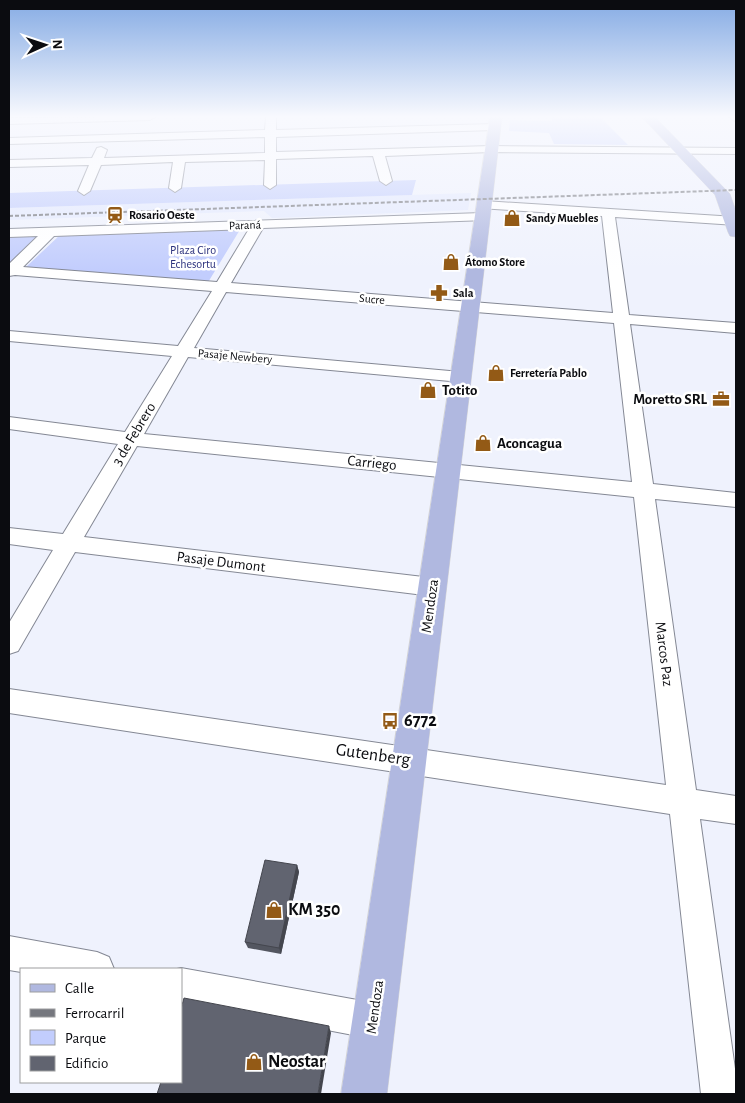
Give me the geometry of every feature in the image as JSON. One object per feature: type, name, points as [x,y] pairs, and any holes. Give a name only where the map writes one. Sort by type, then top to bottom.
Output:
[{"type":"main road","name":"Mendoza","points":[[364,1094],[488,168]]},
{"type":"main road","points":[[698,168],[722,194],[735,225]]},
{"type":"street","points":[[84,191],[93,168]]},
{"type":"street","points":[[175,188],[178,168]]},
{"type":"street","points":[[269,168],[270,185]]},
{"type":"street","points":[[383,168],[386,181]]},
{"type":"street","name":"Paraná","points":[[9,232],[259,224],[483,211],[608,213],[735,225]]},
{"type":"street","name":"Marcos Paz","points":[[608,213],[720,1094]]},
{"type":"street","name":"3 de Febrero","points":[[9,644],[259,224]]},
{"type":"street","points":[[10,271],[51,231]]},
{"type":"street","name":"Sucre","points":[[10,271],[736,328]]},
{"type":"street","name":"Pasaje Newbery","points":[[9,336],[461,377]]},
{"type":"street","name":"Carriego","points":[[9,424],[131,439],[736,500]]},
{"type":"street","name":"Pasaje Dumont","points":[[9,536],[432,587]]},
{"type":"street","name":"Gutenberg","points":[[9,701],[736,810]]},
{"type":"street","points":[[9,953],[92,968]]},
{"type":"street","points":[[182,985],[374,1021]]},
{"type":"shaded area","points":[[471,193],[468,210],[272,218],[264,211],[9,220],[9,208]]},
{"type":"green space","points":[[416,180],[412,195],[9,208],[9,193]]},
{"type":"green space","name":"Plaza Ciro Echesortu","points":[[241,228],[207,284],[26,267],[61,234]]},
{"type":"green space","points":[[42,233],[9,267],[9,234]]},
{"type":"building","name":"KM 350","points":[[265,860],[297,865],[279,948],[245,942]]},
{"type":"building","name":"Neostar","points":[[184,998],[329,1026],[318,1094],[157,1094],[161,1083],[182,1083],[182,1005]]},
{"type":"railway","points":[[9,216],[736,190]]},
{"type":"place","name":"Rosario Oeste","points":[[115,215]]},
{"type":"place","name":"Sandy Muebles","points":[[512,218]]},
{"type":"place","name":"Átomo Store","points":[[451,262]]},
{"type":"place","name":"Sala","points":[[439,293]]},
{"type":"place","name":"Ferretería Pablo","points":[[496,373]]},
{"type":"place","name":"Totito","points":[[428,390]]},
{"type":"place","name":"Moretto SRL","points":[[721,399]]},
{"type":"place","name":"Aconcagua","points":[[483,443]]},
{"type":"place","name":"6772","points":[[390,721]]},
{"type":"place","name":"KM 350","points":[[274,910]]},
{"type":"place","name":"Neostar","points":[[254,1062]]}]
